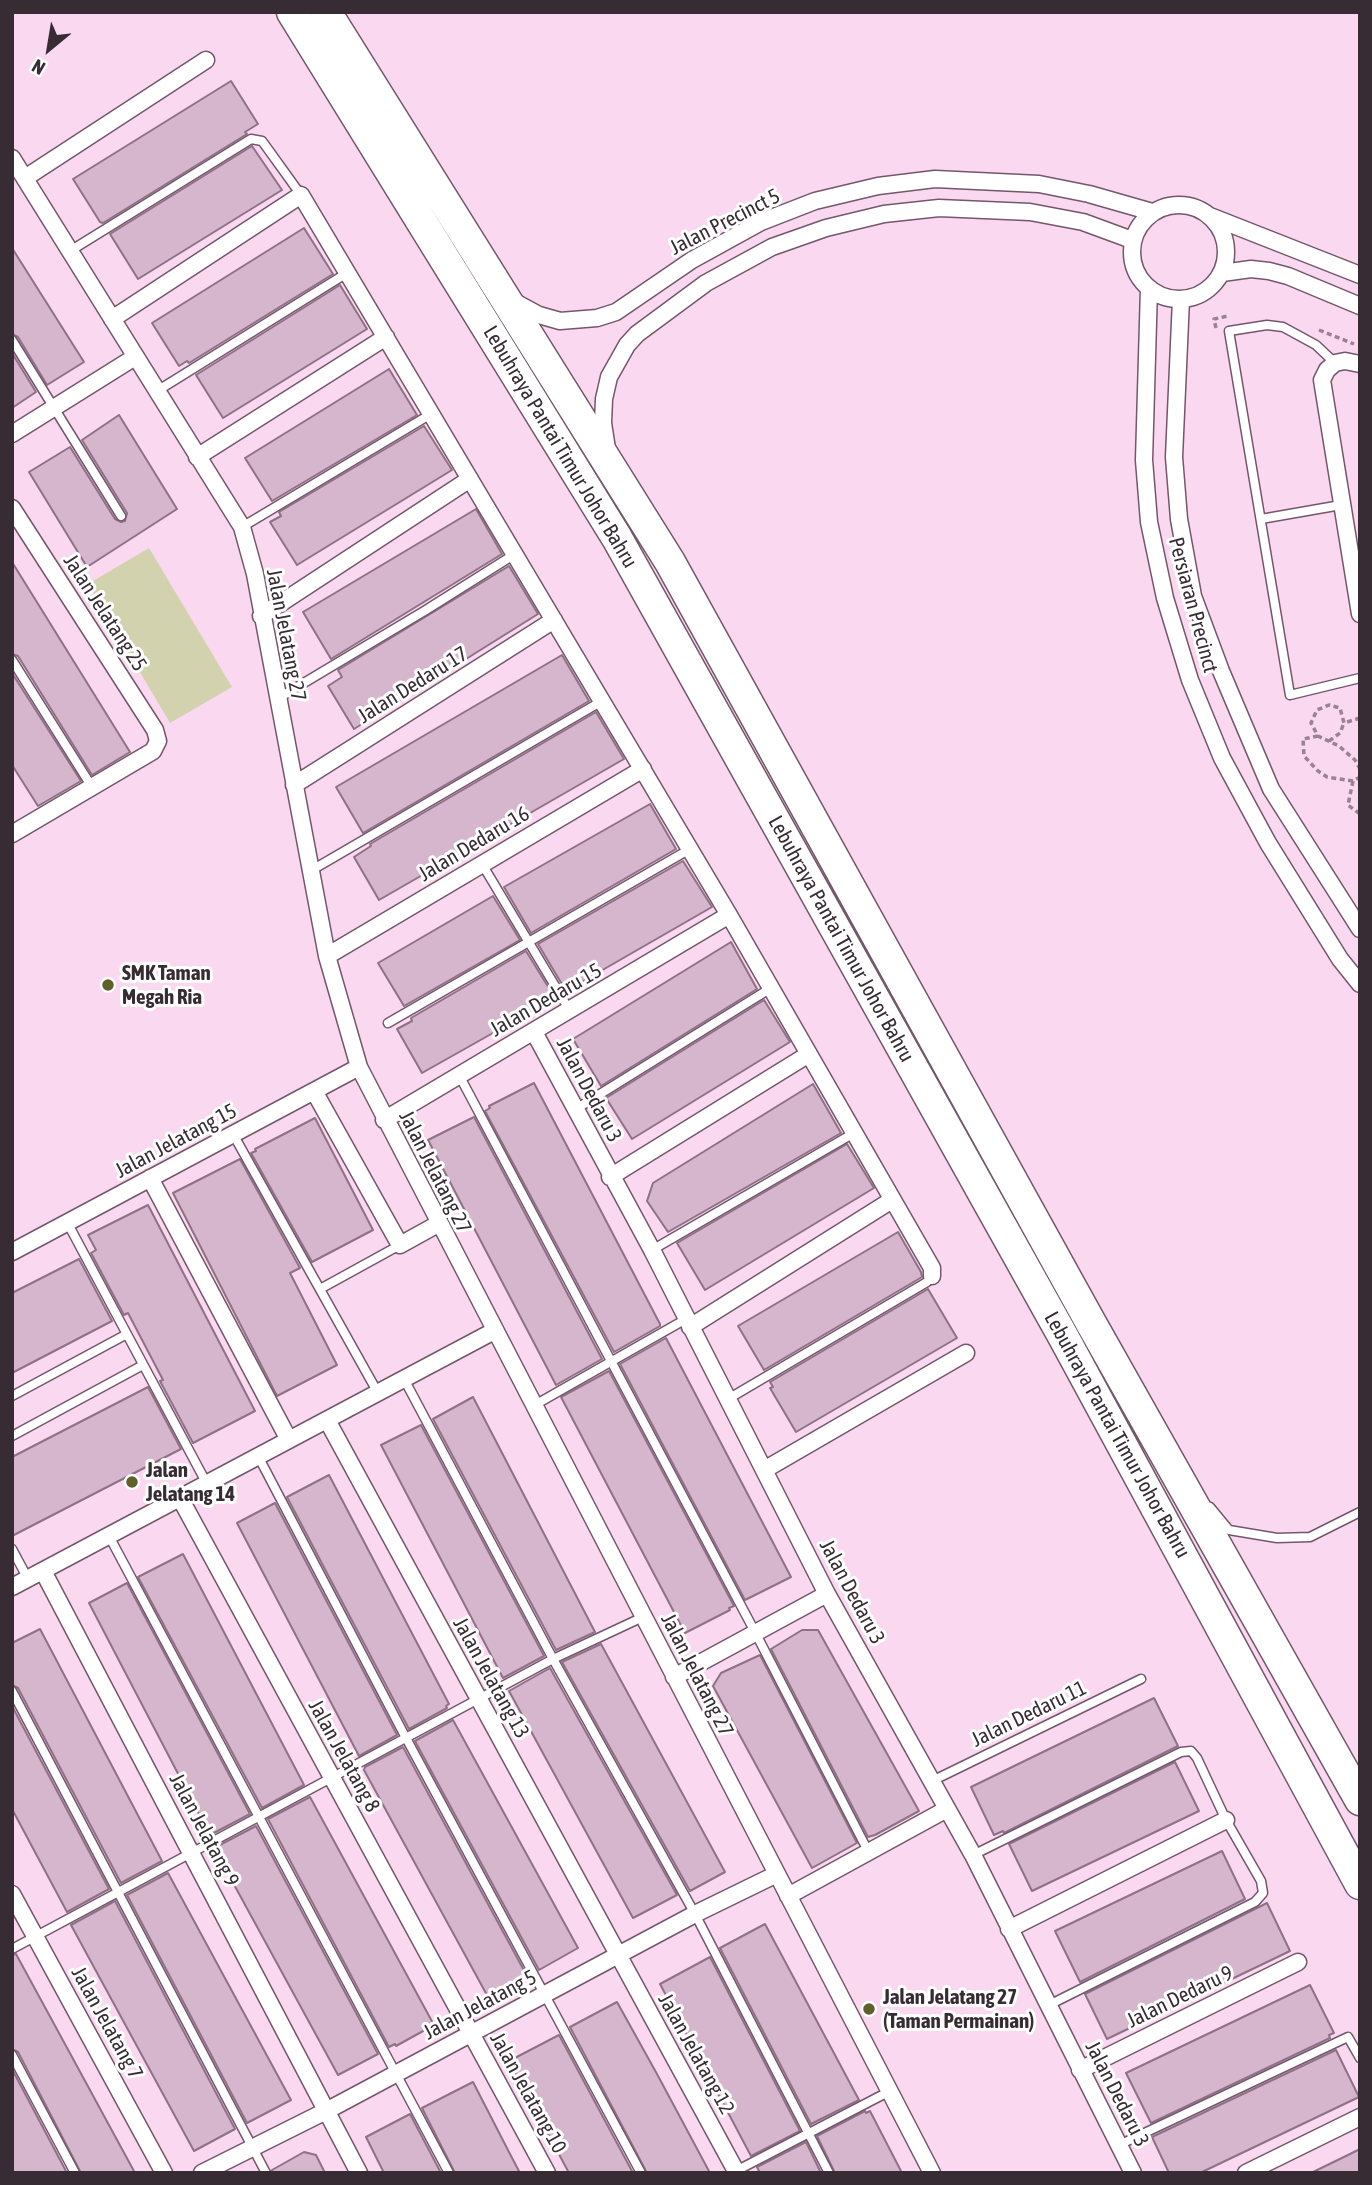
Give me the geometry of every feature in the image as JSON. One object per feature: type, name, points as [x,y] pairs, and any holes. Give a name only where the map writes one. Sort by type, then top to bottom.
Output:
[{"type":"highway","name":"Lebuhraya Pantai Timur Johor Bahru","points":[[292,12],[617,538],[1058,1326],[1360,1884]]},
{"type":"highway","name":"Lebuhraya Pantai Timur Johor Bahru","points":[[326,12],[670,562],[1161,1448],[1360,1800]]},
{"type":"street","points":[[25,178],[206,60]]},
{"type":"street","name":"Jalan Jelatang 27","points":[[12,158],[242,527],[255,575],[327,956],[359,1067],[384,1120],[932,2173]]},
{"type":"street","name":"Jalan Precinct 5","points":[[500,290],[519,306],[539,315],[560,320],[597,318],[616,312],[692,260],[761,222],[815,201],[890,184],[935,179],[1039,184],[1089,194],[1152,212]]},
{"type":"street","points":[[112,319],[301,195],[729,915],[932,1268],[932,1276]]},
{"type":"street","points":[[1210,216],[1224,236],[1226,249],[1222,273],[1205,291],[1181,299],[1170,298],[1149,288],[1134,267],[1131,254],[1136,229],[1152,212],[1181,204],[1197,208],[1210,216],[1360,275]]},
{"type":"street","name":"Jalan Precinct 5","points":[[615,474],[605,442],[604,399],[609,377],[627,345],[637,334],[706,283],[772,247],[838,225],[884,214],[939,208],[1030,212],[1083,222],[1132,240]]},
{"type":"street","points":[[1222,273],[1251,269],[1269,271],[1288,276],[1360,306]]},
{"type":"street","name":"Persiaran Precinct","points":[[1149,288],[1144,460],[1149,522],[1165,598],[1189,680],[1222,758],[1268,843],[1340,959],[1360,984]]},
{"type":"street","name":"Persiaran Precinct","points":[[1181,299],[1174,457],[1179,519],[1193,596],[1221,671],[1272,789],[1360,929]]},
{"type":"street","points":[[197,457],[386,337]]},
{"type":"street","points":[[12,434],[135,357]]},
{"type":"street","points":[[1360,364],[1345,361],[1335,363],[1327,370],[1322,380],[1360,614]]},
{"type":"street","points":[[261,616],[470,479]]},
{"type":"street","name":"Jalan Jelatang 25","points":[[12,508],[155,730],[158,741],[153,751],[92,787]]},
{"type":"street","name":"Jalan Dedaru 17","points":[[294,785],[554,620]]},
{"type":"street","name":"Jalan Dedaru 16","points":[[327,956],[643,769]]},
{"type":"street","points":[[15,826],[92,787]]},
{"type":"street","name":"Jalan Dedaru 15","points":[[384,1120],[729,915]]},
{"type":"street","name":"Jalan Dedaru 3","points":[[534,1032],[610,1177],[652,1250],[827,1594],[973,1855],[1133,2173]]},
{"type":"street","points":[[610,1177],[810,1054]]},
{"type":"street","name":"Jalan Jelatang 15","points":[[12,1252],[359,1067]]},
{"type":"street","points":[[314,1091],[400,1245],[438,1224]]},
{"type":"street","points":[[150,1178],[289,1440]]},
{"type":"street","points":[[688,1323],[892,1200]]},
{"type":"street","points":[[12,1587],[494,1331]]},
{"type":"street","points":[[764,1470],[966,1353]]},
{"type":"street","name":"Jalan Jelatang 13","points":[[327,1420],[618,1955]]},
{"type":"street","name":"Jalan Jelatang 8","points":[[180,1498],[471,2034]]},
{"type":"street","name":"Jalan Jelatang 9","points":[[43,1571],[328,2110]]},
{"type":"street","points":[[674,1677],[827,1594]]},
{"type":"street","points":[[788,1896],[947,1809]]},
{"type":"street","points":[[1009,1929],[1226,1820]]},
{"type":"street","name":"Jalan Jelatang 5","points":[[202,2173],[328,2110],[695,1914],[776,1874]]},
{"type":"street","name":"Jalan Jelatang 7","points":[[12,1894],[164,2173]]},
{"type":"street","name":"Jalan Jelatang 12","points":[[618,1955],[736,2172]]},
{"type":"street","name":"Jalan Dedaru 9","points":[[1080,2070],[1298,1962]]},
{"type":"street","name":"Jalan Jelatang 10","points":[[471,2034],[547,2173]]},
{"type":"street","points":[[328,2110],[359,2173]]},
{"type":"street","points":[[1246,2173],[1360,2117]]},
{"type":"lane","points":[[70,251],[251,139],[261,141],[265,145],[301,195]]},
{"type":"lane","points":[[157,391],[347,272]]},
{"type":"lane","points":[[1335,363],[1316,345],[1283,327],[1267,325],[1229,331],[1290,695],[1360,678]]},
{"type":"lane","points":[[12,340],[121,516]]},
{"type":"lane","points":[[242,527],[431,414]]},
{"type":"lane","points":[[1261,519],[1341,505]]},
{"type":"lane","points":[[277,699],[514,554]]},
{"type":"lane","points":[[12,660],[92,787]]},
{"type":"lane","points":[[310,871],[603,701]]},
{"type":"lane","points":[[388,1023],[690,849]]},
{"type":"lane","points":[[482,864],[570,1011]]},
{"type":"lane","points":[[576,1109],[771,988]]},
{"type":"lane","points":[[459,1075],[755,1632],[868,1851]]},
{"type":"lane","points":[[652,1250],[854,1133]]},
{"type":"lane","points":[[233,1134],[378,1392]]},
{"type":"lane","points":[[67,1223],[207,1484]]},
{"type":"lane","points":[[320,1289],[400,1245]]},
{"type":"lane","points":[[728,1399],[927,1282],[932,1276]]},
{"type":"lane","points":[[533,1406],[610,1360],[688,1323]]},
{"type":"lane","points":[[12,1396],[127,1334]]},
{"type":"lane","points":[[12,1436],[143,1365]]},
{"type":"lane","points":[[404,1379],[553,1659],[695,1914],[829,2173]]},
{"type":"lane","points":[[1161,1448],[1195,1489]]},
{"type":"lane","points":[[258,1456],[406,1738],[641,2173]]},
{"type":"lane","points":[[1203,1499],[1229,1530],[1277,1538],[1310,1536],[1360,1512]]},
{"type":"lane","points":[[109,1536],[449,2173]]},
{"type":"lane","points":[[12,1549],[28,1579]]},
{"type":"lane","points":[[12,1949],[553,1659],[643,1617]]},
{"type":"lane","name":"Jalan Dedaru 11","points":[[932,1781],[1141,1679]]},
{"type":"lane","points":[[12,1691],[266,2173]]},
{"type":"lane","points":[[973,1855],[1181,1752],[1191,1751],[1261,1881],[1263,1894],[1255,1902],[1048,2006]]},
{"type":"lane","points":[[1119,2145],[1348,2038],[1360,2058]]},
{"type":"lane","points":[[12,2055],[75,2173]]},
{"type":"lane","points":[[736,2172],[890,2091]]},
{"type":"path","points":[[1329,741],[1340,733],[1344,723],[1340,708],[1329,705],[1317,710],[1311,723],[1318,736],[1339,746],[1355,760],[1360,769]]},
{"type":"path","points":[[1344,723],[1360,718]]},
{"type":"path","points":[[1318,736],[1303,740],[1304,757],[1327,777],[1353,781],[1360,777]]},
{"type":"path","points":[[1353,781],[1348,805],[1360,814]]},
{"type":"green space","points":[[149,548],[232,687],[170,723],[88,584]]},
{"type":"building","points":[[231,81],[258,124],[245,132],[247,134],[103,223],[100,222],[73,179]]},
{"type":"building","points":[[252,146],[282,190],[138,279],[110,234]]},
{"type":"building","points":[[304,228],[333,274],[189,363],[187,361],[179,366],[152,323]]},
{"type":"building","points":[[12,248],[84,362],[47,385],[18,337],[12,334]]},
{"type":"building","points":[[340,285],[367,329],[223,418],[196,375]]},
{"type":"building","points":[[12,353],[36,392],[12,408]]},
{"type":"building","points":[[389,369],[417,415],[272,501],[245,458]]},
{"type":"building","points":[[119,415],[177,509],[87,567],[29,472],[70,447],[115,519],[125,521],[127,513],[82,440]]},
{"type":"building","points":[[424,426],[452,470],[297,565],[270,522],[281,516],[279,512]]},
{"type":"building","points":[[476,509],[502,554],[331,659],[303,612]]},
{"type":"building","points":[[12,562],[130,752],[92,775],[18,656],[12,654]]},
{"type":"building","points":[[509,566],[538,614],[354,729],[328,686],[342,677],[338,670]]},
{"type":"building","points":[[562,655],[589,701],[363,833],[336,787]]},
{"type":"building","points":[[12,673],[81,781],[38,806],[12,765]]},
{"type":"building","points":[[596,712],[624,759],[379,900],[354,857],[371,846],[370,844]]},
{"type":"building","points":[[650,804],[676,849],[531,933],[504,887]]},
{"type":"building","points":[[683,861],[712,907],[566,991],[538,944]]},
{"type":"building","points":[[493,896],[520,940],[404,1006],[378,963]]},
{"type":"building","points":[[731,942],[757,989],[601,1086],[573,1039]]},
{"type":"building","points":[[526,951],[555,998],[422,1073],[397,1029],[412,1021],[411,1018]]},
{"type":"building","points":[[764,1000],[790,1042],[632,1139],[606,1098]]},
{"type":"building","points":[[534,1083],[660,1324],[614,1352],[485,1111],[489,1106]]},
{"type":"building","points":[[813,1084],[841,1133],[668,1232],[647,1201],[653,1183]]},
{"type":"building","points":[[474,1117],[602,1359],[556,1385],[428,1140]]},
{"type":"building","points":[[315,1118],[373,1230],[312,1262],[251,1153]]},
{"type":"building","points":[[847,1144],[874,1188],[705,1290],[677,1243]]},
{"type":"building","points":[[240,1159],[300,1268],[290,1273],[337,1365],[277,1396],[173,1193]]},
{"type":"building","points":[[148,1205],[255,1411],[193,1443],[128,1313],[124,1315],[91,1253],[96,1250],[88,1235]]},
{"type":"building","points":[[898,1232],[922,1277],[764,1370],[738,1326]]},
{"type":"building","points":[[79,1259],[112,1321],[12,1373],[12,1293]]},
{"type":"building","points":[[928,1289],[957,1338],[796,1432],[770,1388],[773,1387],[770,1382]]},
{"type":"building","points":[[666,1338],[791,1577],[745,1600],[620,1364]]},
{"type":"building","points":[[609,1371],[734,1606],[685,1633],[561,1397]]},
{"type":"building","points":[[148,1387],[181,1449],[12,1536],[12,1457]]},
{"type":"building","points":[[473,1397],[595,1632],[556,1650],[433,1419]]},
{"type":"building","points":[[421,1425],[544,1656],[503,1678],[381,1445]]},
{"type":"building","points":[[329,1475],[449,1704],[447,1708],[409,1729],[287,1497]]},
{"type":"building","points":[[275,1503],[397,1735],[359,1756],[237,1523]]},
{"type":"building","points":[[183,1554],[304,1785],[262,1808],[138,1577]]},
{"type":"building","points":[[127,1583],[250,1814],[210,1835],[89,1603]]},
{"type":"building","points":[[40,1629],[162,1861],[121,1883],[18,1688],[12,1685],[12,1643]]},
{"type":"building","points":[[802,1630],[818,1630],[919,1811],[875,1835],[868,1837],[771,1649]]},
{"type":"building","points":[[601,1644],[725,1872],[690,1891],[562,1662]]},
{"type":"building","points":[[760,1655],[857,1843],[812,1868],[713,1686],[721,1673]]},
{"type":"building","points":[[550,1668],[677,1895],[633,1918],[509,1691]]},
{"type":"building","points":[[1154,1698],[1178,1746],[1004,1833],[1003,1831],[994,1835],[971,1787]]},
{"type":"building","points":[[12,1706],[109,1889],[67,1912],[12,1809]]},
{"type":"building","points":[[453,1720],[578,1948],[539,1970],[415,1741]]},
{"type":"building","points":[[403,1747],[527,1976],[488,1997],[364,1770]]},
{"type":"building","points":[[1175,1762],[1199,1811],[1032,1891],[1009,1844]]},
{"type":"building","points":[[310,1797],[434,2025],[396,2046],[395,2044],[389,2047],[268,1819]]},
{"type":"building","points":[[256,1826],[378,2054],[338,2075],[214,1848]]},
{"type":"building","points":[[1222,1851],[1245,1899],[1080,1982],[1055,1931]]},
{"type":"building","points":[[168,1873],[291,2100],[247,2123],[127,1895]]},
{"type":"building","points":[[115,1901],[235,2129],[194,2151],[71,1925]]},
{"type":"building","points":[[1267,1903],[1290,1951],[1107,2039],[1085,1994]]},
{"type":"building","points":[[765,1924],[859,2100],[811,2124],[720,1948]]},
{"type":"building","points":[[16,1954],[135,2173],[81,2173],[18,2052],[12,2049],[12,1955]]},
{"type":"building","points":[[710,1957],[800,2131],[751,2156],[660,1984]]},
{"type":"building","points":[[1310,1985],[1334,2033],[1329,2035],[1330,2038],[1151,2123],[1126,2073]]},
{"type":"building","points":[[617,2002],[710,2173],[647,2173],[570,2027]]},
{"type":"building","points":[[559,2035],[633,2173],[569,2173],[509,2061]]},
{"type":"building","points":[[1336,2050],[1359,2097],[1200,2173],[1169,2173],[1152,2137]]},
{"type":"building","points":[[12,2069],[67,2173],[12,2173]]},
{"type":"building","points":[[473,2082],[520,2173],[455,2173],[422,2108]]},
{"type":"building","points":[[865,2111],[870,2111],[902,2173],[835,2173],[817,2136]]},
{"type":"building","points":[[410,2114],[441,2173],[384,2173],[366,2137]]},
{"type":"building","points":[[806,2142],[821,2173],[760,2173],[757,2167]]},
{"type":"building","points":[[1360,2149],[1360,2173],[1311,2173],[1348,2155]]},
{"type":"building","points":[[304,2152],[316,2155],[325,2173],[272,2173],[272,2170]]},
{"type":"place","name":"SMK Taman Megah Ria","points":[[108,985]]},
{"type":"place","name":"Jalan Jelatang 14","points":[[132,1482]]},
{"type":"place","name":"Jalan Jelatang 27 (Taman Permainan)","points":[[869,2009]]}]
